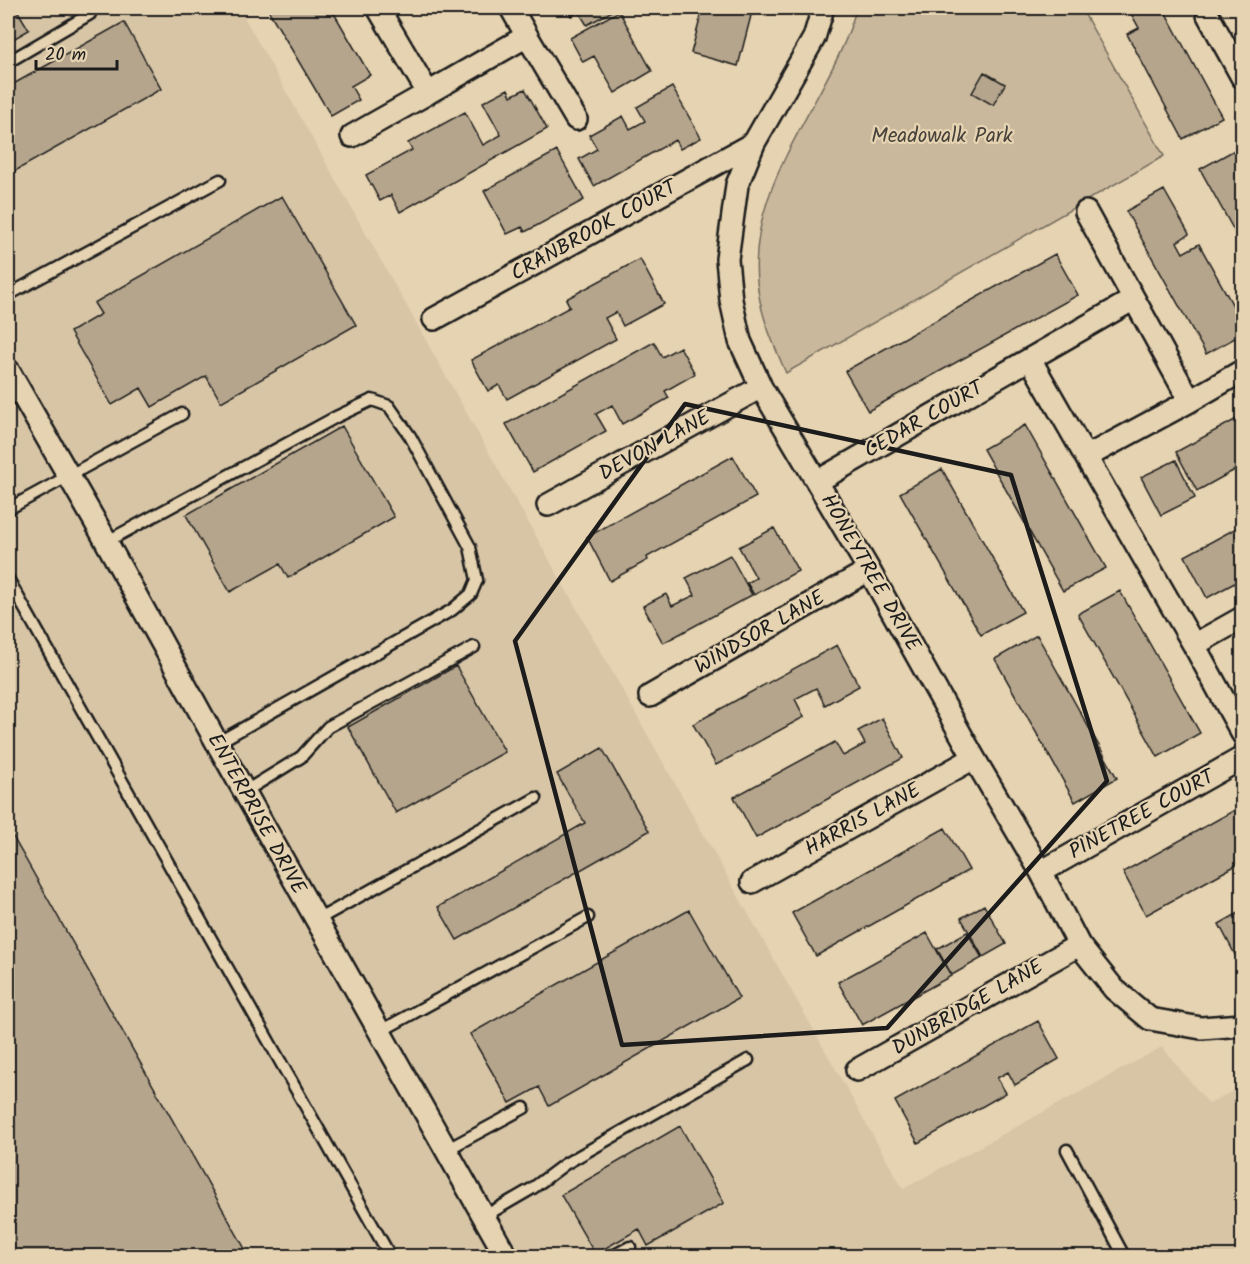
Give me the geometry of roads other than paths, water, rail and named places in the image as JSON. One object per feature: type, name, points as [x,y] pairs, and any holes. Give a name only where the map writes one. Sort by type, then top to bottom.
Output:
[{"type":"street","points":[[378,8],[428,93]]},
{"type":"street","points":[[511,8],[576,119]]},
{"type":"street","name":"HONEYTREE DRIVE","points":[[824,8],[814,38],[754,143],[737,185],[727,260],[731,300],[740,341],[761,387],[869,570],[974,758],[1041,872],[1079,945],[1114,989],[1150,1019],[1201,1028],[1242,1025]]},
{"type":"street","points":[[1211,10],[1242,77]]},
{"type":"street","points":[[352,136],[527,36]]},
{"type":"street","name":"CRANBROOK COURT","points":[[434,319],[754,143]]},
{"type":"street","points":[[1086,212],[1190,400]]},
{"type":"street","name":"CEDAR COURT","points":[[818,481],[1134,299]]},
{"type":"street","points":[[1030,359],[1242,733]]},
{"type":"street","name":"ENTERPRISE DRIVE","points":[[8,370],[506,1257]]},
{"type":"street","points":[[1086,456],[1242,371]]},
{"type":"street","name":"DEVON LANE","points":[[548,505],[761,387]]},
{"type":"street","name":"WINDSOR LANE","points":[[650,696],[869,570]]},
{"type":"street","points":[[1194,645],[1242,618]]},
{"type":"street","name":"HARRIS LANE","points":[[752,882],[974,758]]},
{"type":"street","name":"PINETREE COURT","points":[[1041,872],[1242,758]]},
{"type":"street","name":"DUNBRIDGE LANE","points":[[857,1070],[1079,945]]},
{"type":"lane","points":[[8,62],[90,14],[86,8]]},
{"type":"lane","points":[[8,295],[220,180]]},
{"type":"lane","points":[[106,542],[336,417],[372,400],[389,406],[410,436],[470,547],[477,580],[471,594],[452,610],[217,743]]},
{"type":"lane","points":[[8,509],[182,414]]},
{"type":"lane","points":[[8,579],[390,1257]]},
{"type":"lane","points":[[244,792],[301,757],[328,727],[474,647]]},
{"type":"lane","points":[[317,920],[536,798]]},
{"type":"lane","points":[[379,1032],[588,917]]},
{"type":"lane","points":[[483,1217],[533,1188],[565,1164],[748,1060]]},
{"type":"lane","points":[[446,1150],[524,1108]]},
{"type":"lane","points":[[1067,1150],[1124,1257]]},
{"type":"lane","points":[[613,1257],[630,1247]]},
{"type":"park label","name":"Meadowalk Park","points":[[942,136]]}]
